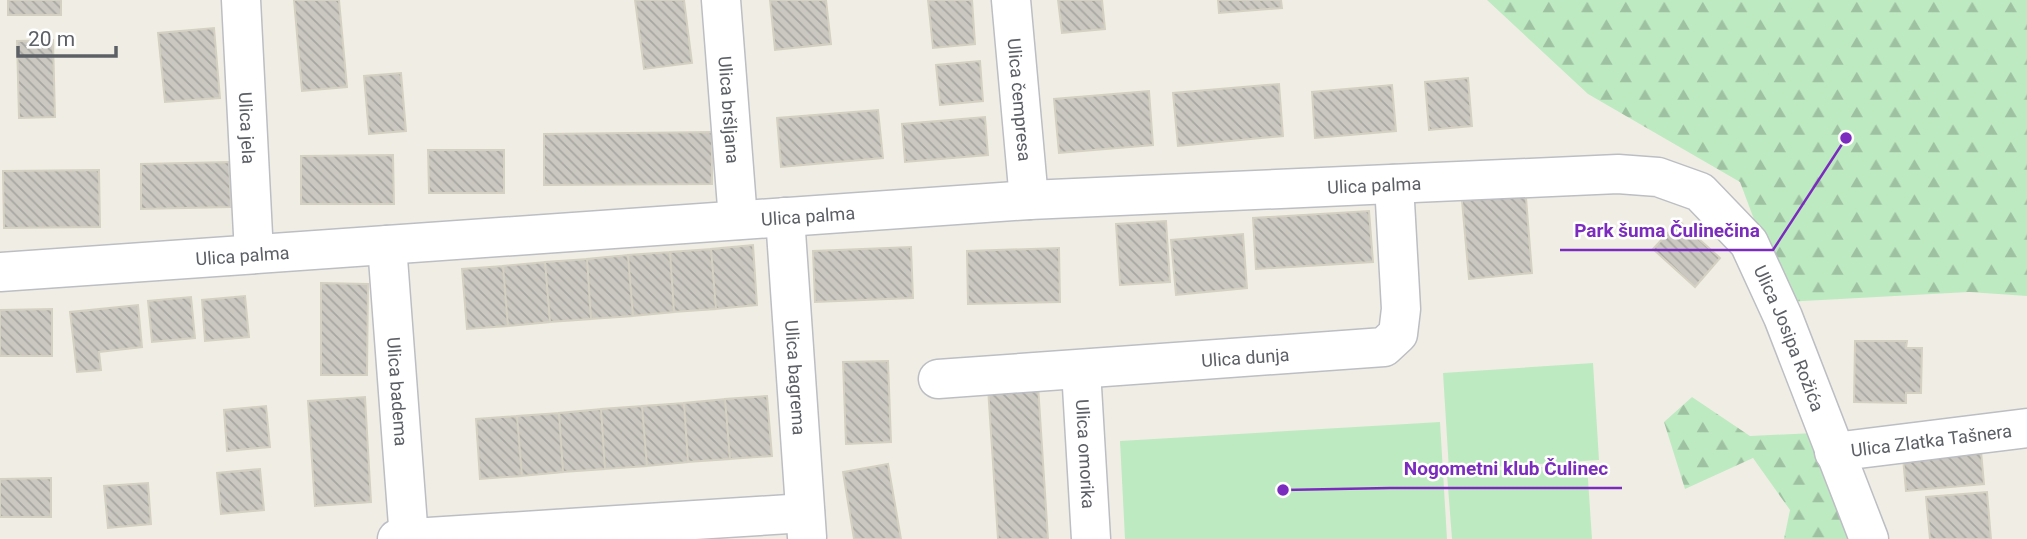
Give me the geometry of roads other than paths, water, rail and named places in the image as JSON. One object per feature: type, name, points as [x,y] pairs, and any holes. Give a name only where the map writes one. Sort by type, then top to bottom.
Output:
[{"type":"street","name":"Ulica jela","points":[[241,0],[254,254]]},
{"type":"street","name":"Ulica bršljana","points":[[721,0],[738,220]]},
{"type":"street","name":"Ulica čempresa","points":[[1011,0],[1029,200]]},
{"type":"street","name":"Ulica palma","points":[[0,272],[1029,200],[1618,174]]},
{"type":"street","name":"Ulica Josipa Rožića","points":[[1618,174],[1658,177],[1700,192],[1749,243],[1783,317],[1870,539]]},
{"type":"street","name":"Ulica dunja","points":[[938,379],[1384,347],[1398,334],[1401,309],[1394,184]]},
{"type":"street","name":"Ulica bagrema","points":[[785,217],[806,526]]},
{"type":"street","name":"Ulica badema","points":[[387,245],[409,539]]},
{"type":"street","name":"Ulica omorika","points":[[1081,370],[1091,539]]},
{"type":"street","name":"Ulica Zlatka Tašnera","points":[[1834,452],[2027,428]]},
{"type":"street","points":[[397,539],[806,526]]},
{"type":"place","name":"Park šuma Čulinečina","points":[[1846,138]]},
{"type":"place","name":"Nogometni klub Čulinec","points":[[1283,490]]}]
